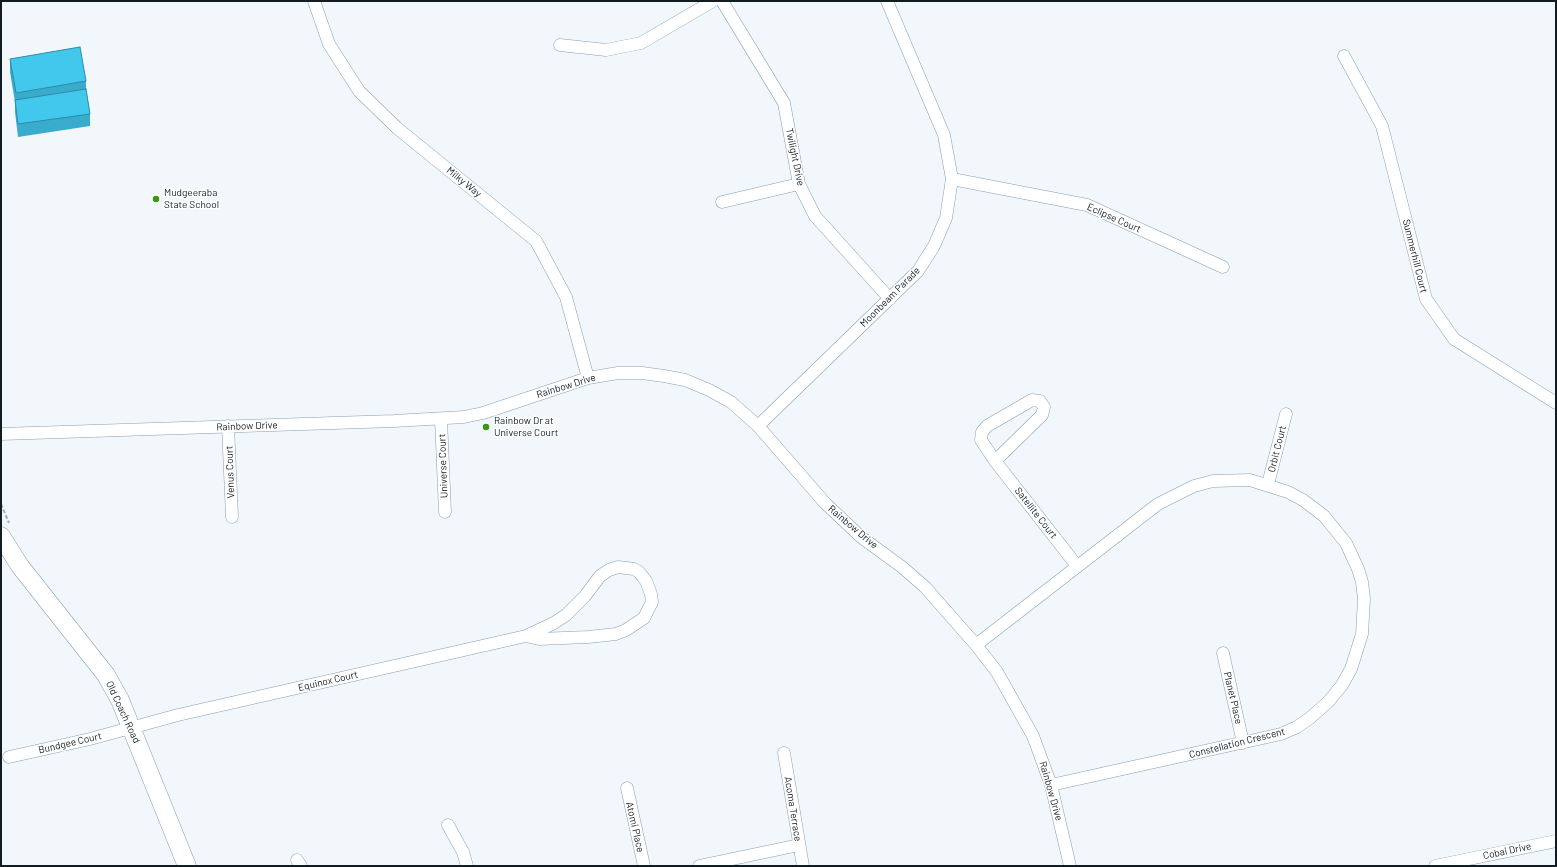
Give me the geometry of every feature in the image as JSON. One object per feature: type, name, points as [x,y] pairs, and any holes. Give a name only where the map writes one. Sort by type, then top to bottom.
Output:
[{"type":"street","name":"Milky Way","points":[[314,1],[329,44],[359,91],[397,128],[536,241],[566,296],[588,378]]},
{"type":"street","points":[[560,45],[606,50],[641,43],[713,1]]},
{"type":"street","name":"Twilight Drive","points":[[722,1],[784,103],[799,184],[815,216],[890,299]]},
{"type":"street","name":"Moonbeam Parade","points":[[758,426],[918,271],[934,246],[946,218],[952,180],[944,135],[887,1]]},
{"type":"street","name":"Summerhill Court","points":[[1344,56],[1382,126],[1426,299],[1454,339],[1556,403]]},
{"type":"street","name":"Eclipse Court","points":[[952,180],[1087,206],[1223,267]]},
{"type":"street","points":[[722,202],[799,184]]},
{"type":"street","name":"Rainbow Drive","points":[[1,434],[441,419],[483,413],[588,378],[618,373],[642,373],[685,380],[710,390],[731,402],[758,426],[825,503],[861,537],[882,551],[925,587],[976,645],[997,672],[1033,736],[1051,785],[1070,866]]},
{"type":"street","name":"Satellite Court","points":[[995,461],[1042,415],[1044,407],[1040,401],[1032,400],[983,430],[981,440],[995,461],[1078,566]]},
{"type":"street","name":"Orbit Court","points":[[1268,484],[1286,414]]},
{"type":"street","name":"Universe Court","points":[[441,419],[445,512]]},
{"type":"street","name":"Venus Court","points":[[228,426],[232,517]]},
{"type":"street","name":"Constellation Crescent","points":[[976,645],[1158,504],[1176,493],[1213,481],[1250,480],[1268,484],[1303,500],[1324,516],[1338,532],[1352,555],[1358,569],[1364,599],[1362,634],[1351,668],[1342,685],[1329,701],[1297,727],[1281,734],[1243,743],[1051,785]]},
{"type":"street","name":"Old Coach Road","points":[[1,536],[9,551],[24,572],[106,675],[120,700],[188,866]]},
{"type":"street","name":"Equinox Court","points":[[131,728],[178,715],[526,636],[554,623],[566,615],[585,596],[600,576],[618,566],[634,569],[646,581],[652,594],[652,602],[644,618],[637,625],[616,634],[539,639],[526,636]]},
{"type":"street","name":"Planet Place","points":[[1223,653],[1243,743]]},
{"type":"street","name":"Bundgee Court","points":[[9,757],[131,728]]},
{"type":"street","name":"Acoma Terrace","points":[[784,753],[803,866]]},
{"type":"street","name":"Atomi Place","points":[[626,788],[644,866]]},
{"type":"street","points":[[448,825],[463,852],[467,866]]},
{"type":"street","name":"Cobai Drive","points":[[1434,866],[1556,841]]},
{"type":"street","points":[[700,866],[799,845]]},
{"type":"building","points":[[80,47],[86,81],[16,93],[10,59]]},
{"type":"building","points":[[86,89],[90,114],[18,124],[15,100]]},
{"type":"place","name":"Mudgeeraba State School","points":[[156,199]]},
{"type":"place","name":"Rainbow Dr at Universe Court","points":[[486,427]]}]
